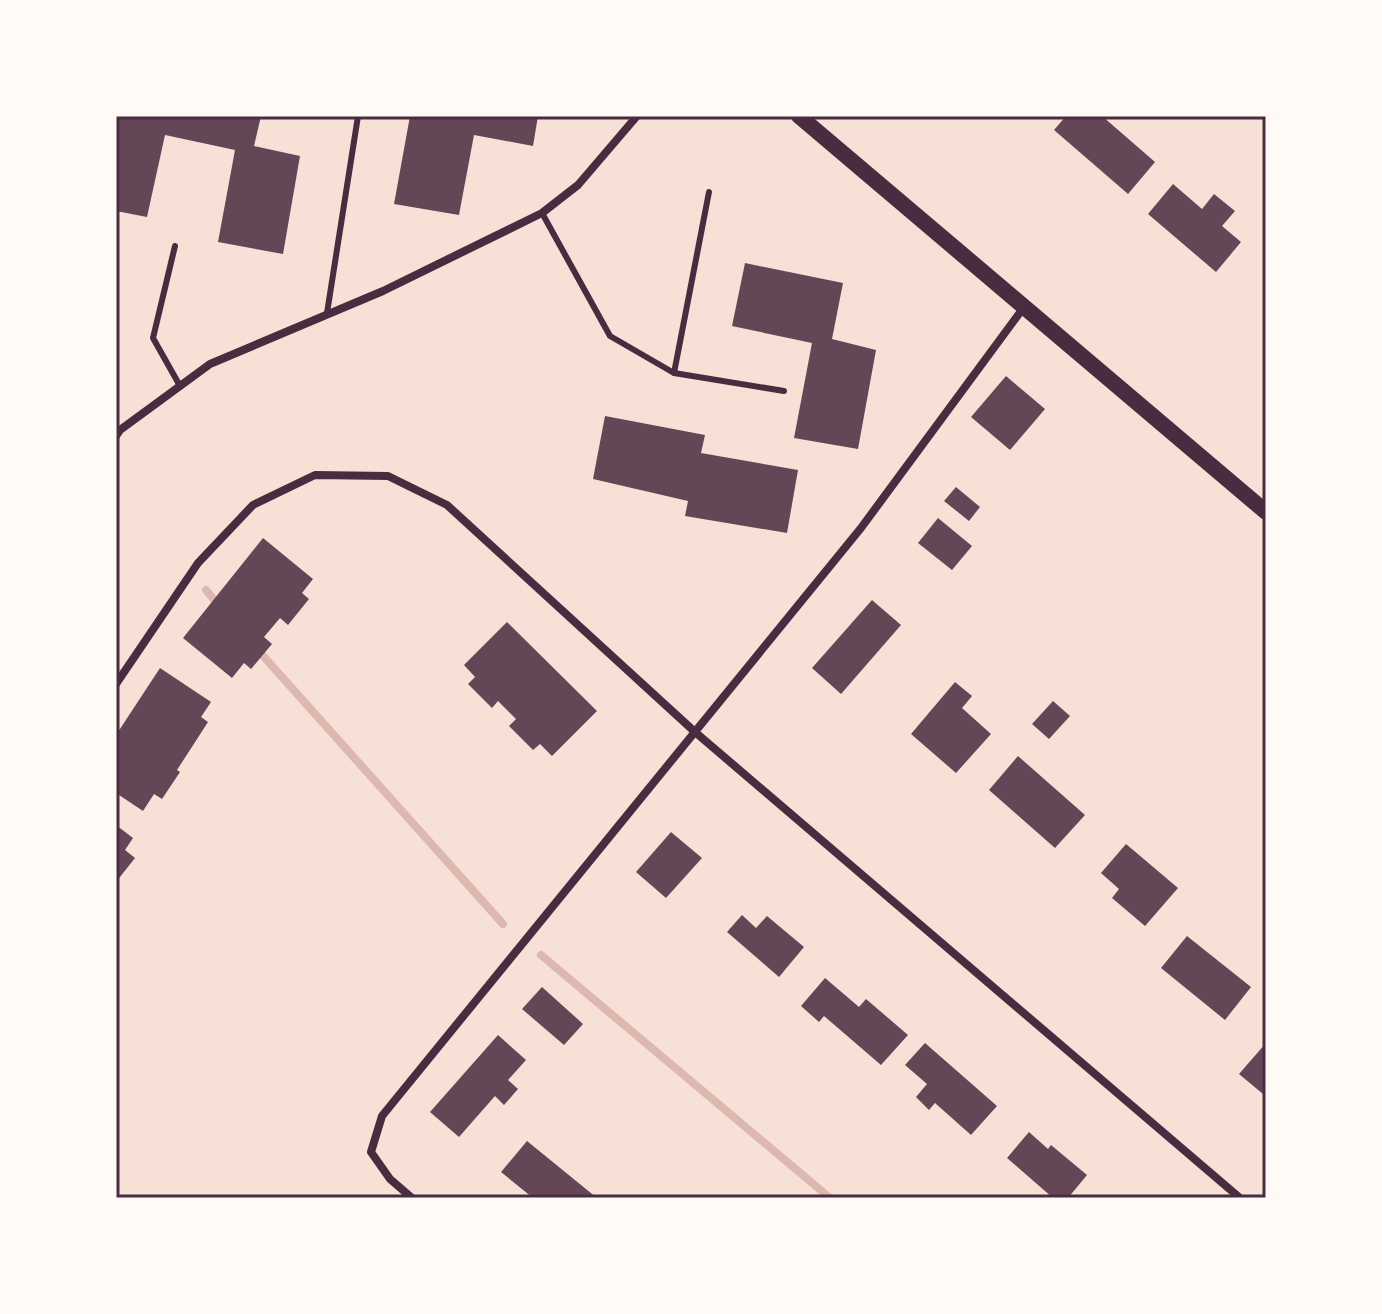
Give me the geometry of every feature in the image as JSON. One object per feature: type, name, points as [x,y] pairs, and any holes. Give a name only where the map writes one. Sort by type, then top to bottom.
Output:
[{"type":"main road","points":[[799,116],[1266,512]]},
{"type":"street","points":[[116,436],[210,364],[383,291],[542,213],[578,185],[637,116]]},
{"type":"street","points":[[412,1198],[390,1179],[371,1152],[382,1116],[861,528],[1024,307]]},
{"type":"street","points":[[116,684],[198,563],[253,505],[315,475],[388,476],[447,505],[695,732],[1240,1198]]},
{"type":"lane","points":[[327,313],[358,116]]},
{"type":"lane","points":[[674,373],[709,192]]},
{"type":"lane","points":[[542,213],[610,336],[674,373],[784,391]]},
{"type":"lane","points":[[175,246],[153,338],[180,386]]},
{"type":"building","points":[[116,116],[261,116],[254,146],[300,156],[283,254],[218,242],[235,150],[165,135],[147,217],[116,211]]},
{"type":"building","points":[[410,116],[538,116],[533,146],[474,135],[459,215],[394,204]]},
{"type":"building","points":[[1066,116],[1102,116],[1155,162],[1128,194],[1054,130]]},
{"type":"building","points":[[1173,184],[1202,209],[1214,194],[1235,211],[1222,226],[1241,242],[1216,272],[1148,214]]},
{"type":"building","points":[[745,263],[843,283],[832,339],[876,350],[858,449],[794,438],[812,343],[732,326]]},
{"type":"building","points":[[1006,376],[1045,409],[1010,450],[971,417]]},
{"type":"building","points":[[605,416],[705,435],[701,453],[798,470],[787,533],[685,516],[688,501],[593,479]]},
{"type":"building","points":[[956,487],[980,507],[969,521],[944,501]]},
{"type":"building","points":[[938,518],[972,546],[952,570],[918,543]]},
{"type":"building","points":[[263,538],[313,579],[302,593],[309,599],[288,625],[280,618],[264,637],[272,644],[251,669],[244,663],[232,678],[183,638]]},
{"type":"building","points":[[872,600],[901,625],[841,694],[812,668]]},
{"type":"building","points":[[507,622],[597,711],[552,756],[540,744],[533,750],[509,726],[516,719],[498,701],[492,708],[468,684],[475,677],[464,665]]},
{"type":"building","points":[[160,668],[211,702],[201,717],[208,722],[177,770],[180,772],[162,799],[154,794],[143,811],[116,793],[116,735]]},
{"type":"building","points":[[955,682],[972,696],[962,708],[991,734],[956,773],[911,734]]},
{"type":"building","points":[[1053,701],[1070,716],[1049,739],[1032,724]]},
{"type":"building","points":[[1018,756],[1085,815],[1055,848],[989,790]]},
{"type":"building","points":[[116,825],[133,838],[125,850],[135,858],[116,882]]},
{"type":"building","points":[[671,832],[702,858],[666,898],[636,872]]},
{"type":"building","points":[[1126,844],[1178,888],[1145,926],[1112,898],[1119,889],[1101,873]]},
{"type":"building","points":[[742,915],[756,928],[767,916],[804,947],[779,977],[727,932]]},
{"type":"building","points":[[1187,936],[1251,987],[1225,1020],[1161,968]]},
{"type":"building","points":[[825,978],[859,1007],[866,999],[908,1035],[881,1065],[824,1016],[819,1022],[801,1006]]},
{"type":"building","points":[[542,987],[583,1024],[564,1045],[522,1009]]},
{"type":"building","points":[[498,1035],[526,1060],[508,1080],[518,1089],[504,1105],[495,1096],[459,1137],[430,1112]]},
{"type":"building","points":[[925,1043],[997,1106],[971,1135],[935,1103],[929,1110],[916,1097],[927,1084],[905,1065]]},
{"type":"building","points":[[1266,1043],[1266,1090],[1263,1094],[1239,1074]]},
{"type":"building","points":[[1029,1132],[1048,1149],[1051,1145],[1087,1175],[1068,1198],[1053,1198],[1007,1158]]},
{"type":"building","points":[[527,1141],[597,1198],[533,1198],[501,1172]]},
{"type":"waterway","points":[[206,590],[221,608]]},
{"type":"waterway","points":[[256,648],[503,924]]},
{"type":"waterway","points":[[541,955],[830,1198]]}]
